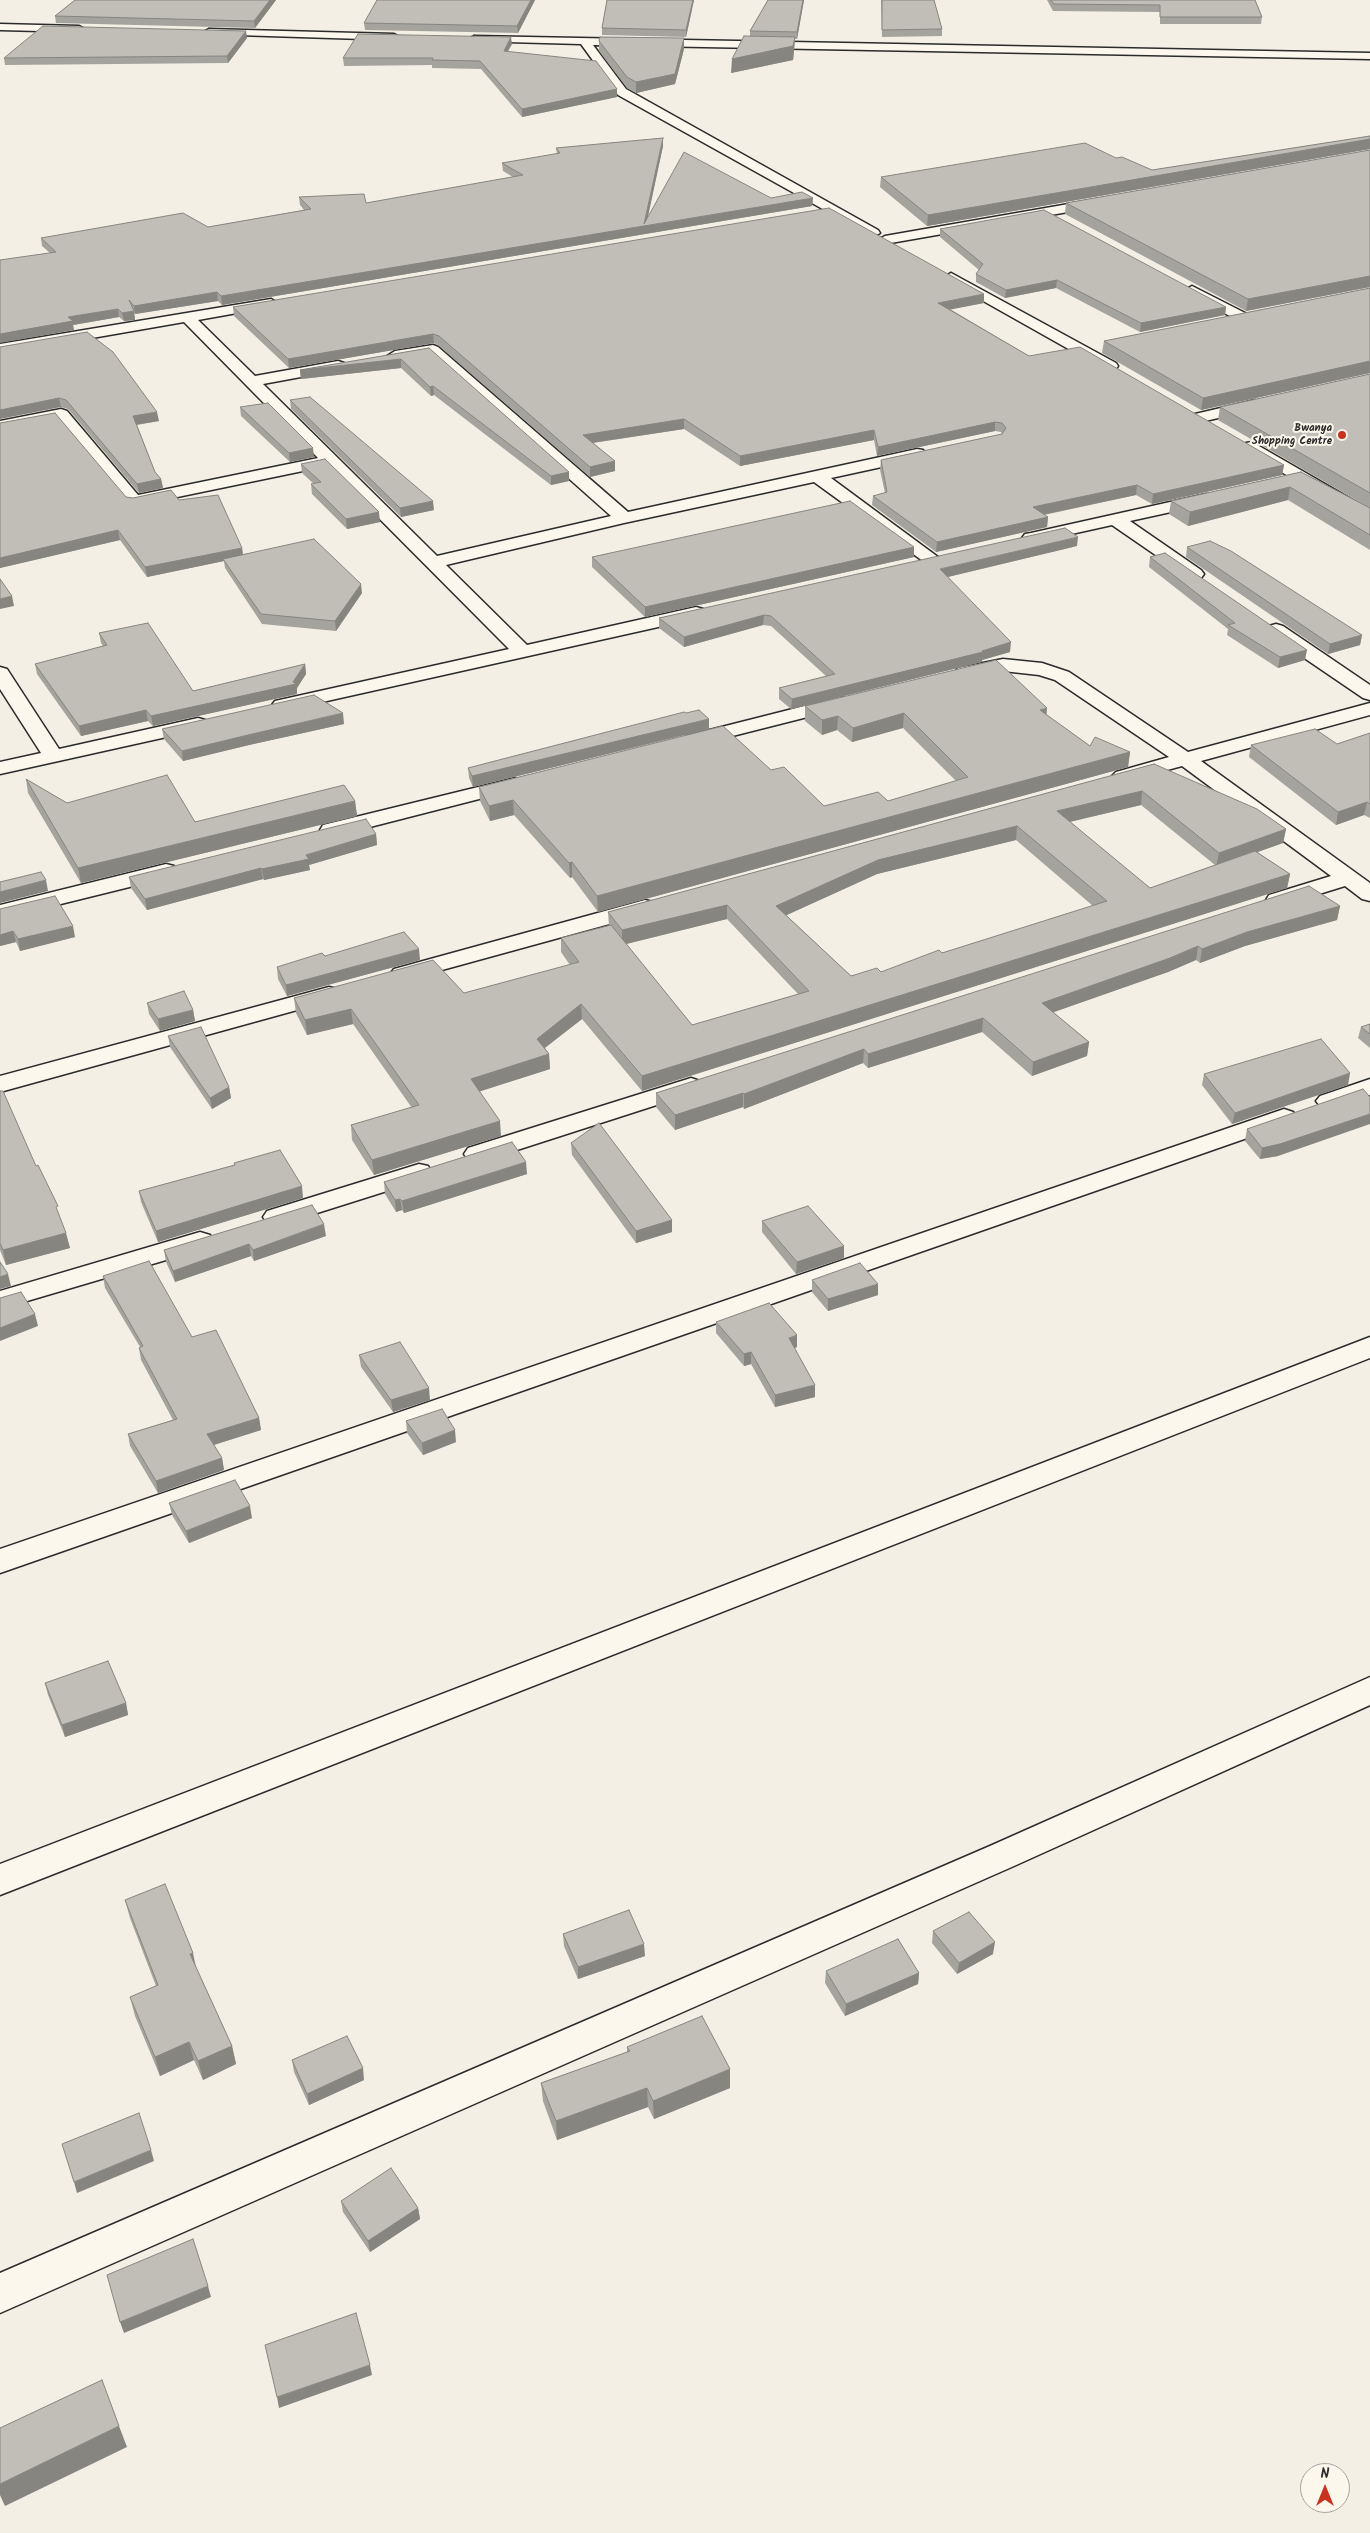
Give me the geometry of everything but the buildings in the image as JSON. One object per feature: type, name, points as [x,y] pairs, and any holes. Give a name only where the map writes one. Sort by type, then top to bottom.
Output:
[{"type":"street","points":[[0,27],[89,29]]},
{"type":"street","points":[[198,32],[406,37]]},
{"type":"street","points":[[465,38],[1370,56]]},
{"type":"street","points":[[584,41],[622,92],[902,250]]},
{"type":"street","points":[[885,240],[1116,200]]},
{"type":"street","points":[[804,214],[832,209]]},
{"type":"street","points":[[1048,212],[1064,221]]},
{"type":"street","points":[[937,269],[1125,374]]},
{"type":"street","points":[[1183,285],[1244,318]]},
{"type":"street","points":[[0,349],[284,301]]},
{"type":"street","points":[[1225,322],[1263,314]]},
{"type":"street","points":[[187,317],[523,652]]},
{"type":"street","points":[[1083,350],[1102,347]]},
{"type":"street","points":[[376,360],[433,350],[624,518]]},
{"type":"street","points":[[251,381],[356,363]]},
{"type":"street","points":[[1201,418],[1268,402]]},
{"type":"street","points":[[1184,408],[1218,427]]},
{"type":"street","points":[[0,426],[61,414],[134,501],[331,460]]},
{"type":"street","points":[[1235,437],[1370,517]]},
{"type":"street","points":[[433,562],[624,518],[929,452]]},
{"type":"street","points":[[817,476],[933,560]]},
{"type":"street","points":[[1274,483],[1303,477]]},
{"type":"street","points":[[1010,543],[1228,494]]},
{"type":"street","points":[[1115,519],[1214,587]]},
{"type":"street","points":[[914,564],[952,556]]},
{"type":"street","points":[[264,709],[714,609]]},
{"type":"street","points":[[1263,621],[1370,694]]},
{"type":"street","points":[[949,676],[1003,665],[1042,669],[1062,676],[1185,759],[1370,894]]},
{"type":"street","points":[[0,673],[54,756]]},
{"type":"street","points":[[678,744],[862,698]]},
{"type":"street","points":[[1098,783],[1370,709]]},
{"type":"street","points":[[0,768],[216,720]]},
{"type":"street","points":[[310,835],[532,780]]},
{"type":"street","points":[[0,912],[184,866]]},
{"type":"street","points":[[1253,908],[1348,878]]},
{"type":"street","points":[[386,978],[665,902]]},
{"type":"street","points":[[0,1084],[347,989]]},
{"type":"street","points":[[255,1224],[711,1080]]},
{"type":"street","points":[[0,1561],[1370,1087]]},
{"type":"street","points":[[0,1300],[226,1233]]},
{"type":"street","points":[[0,1880],[1370,1347]]},
{"type":"street","points":[[0,2293],[1002,1856],[1370,1690]]},
{"type":"place","name":"Bwanya Shopping Centre","points":[[1342,435]]}]
